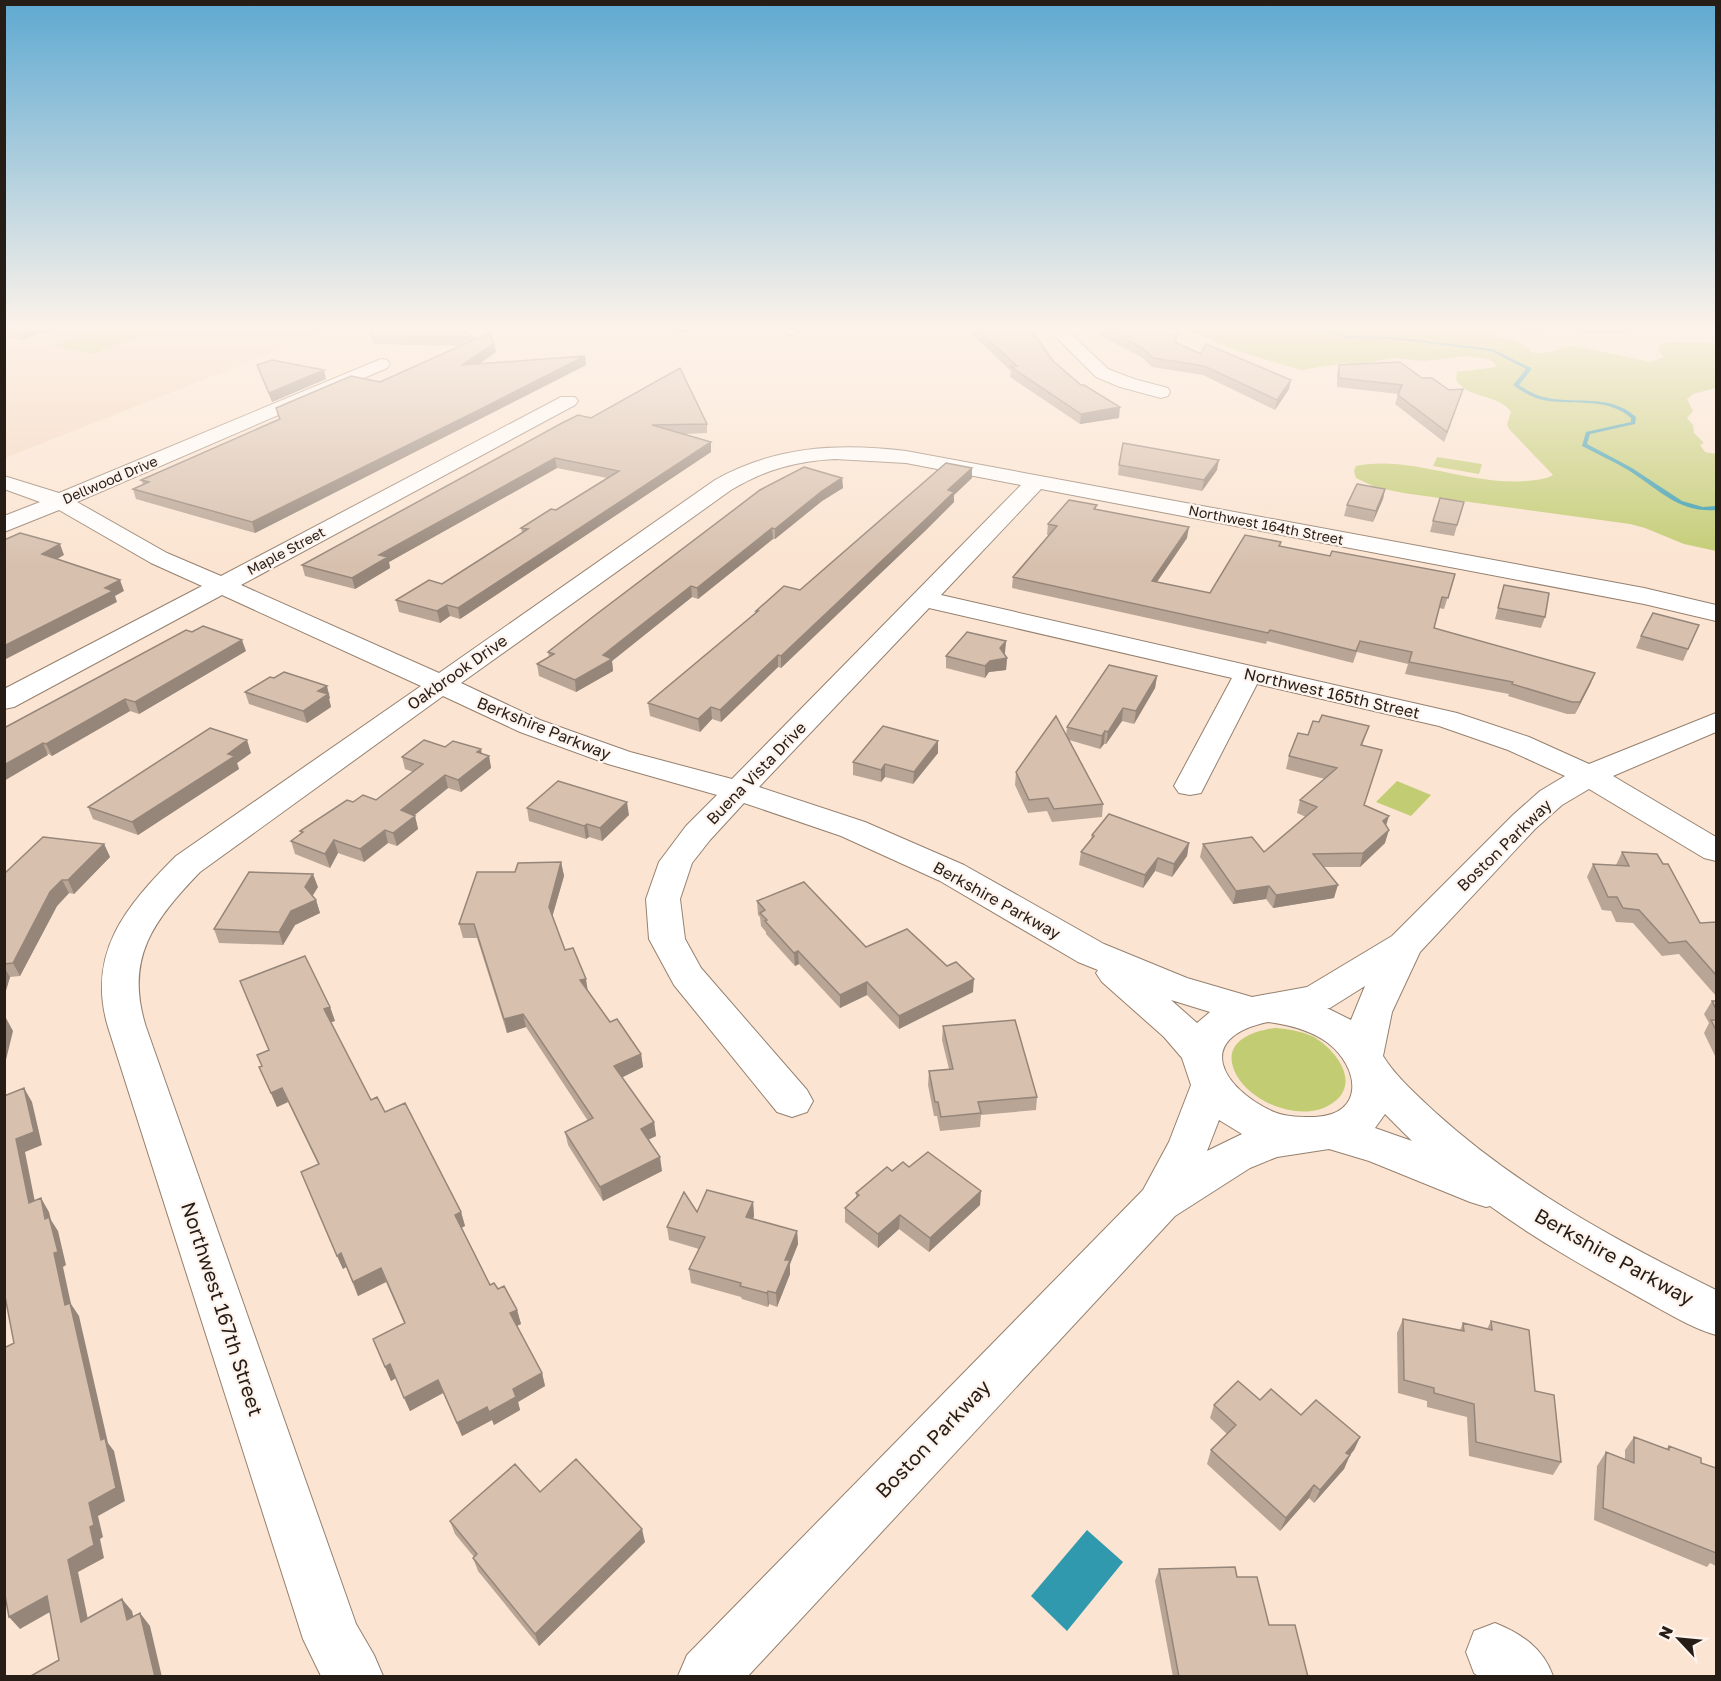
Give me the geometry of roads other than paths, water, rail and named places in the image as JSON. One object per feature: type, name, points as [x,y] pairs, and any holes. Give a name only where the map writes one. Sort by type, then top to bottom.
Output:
[{"type":"street","name":"Dellwood Drive","points":[[4,525],[279,407]]},
{"type":"street","name":"Maple Street","points":[[4,700],[556,407]]},
{"type":"street","name":"Northwest 164th Street","points":[[814,454],[883,454],[1644,596],[1716,614]]},
{"type":"street","name":"Oakbrook Drive","points":[[131,936],[164,888],[188,864],[441,684],[736,476],[771,462],[814,454]]},
{"type":"street","name":"Berkshire Parkway","points":[[4,482],[60,501],[159,558],[570,741],[803,810],[903,850],[952,873],[1091,953],[1174,987],[1258,1009]]},
{"type":"street","name":"Buena Vista Drive","points":[[792,1101],[687,976],[667,939],[663,899],[676,862],[698,833],[1036,482]]},
{"type":"street","name":"Northwest 165th Street","points":[[923,599],[1489,730],[1522,743],[1588,776],[1716,851]]},
{"type":"street","points":[[1191,786],[1248,674]]},
{"type":"street","name":"Boston Parkway","points":[[1258,1009],[1317,998],[1405,945],[1524,822],[1551,798],[1588,776],[1716,722]]},
{"type":"street","name":"Northwest 167th Street","points":[[131,936],[121,968],[119,996],[127,1027],[332,1639],[353,1677]]},
{"type":"street","name":"Boston Parkway","points":[[1368,1063],[1366,1035],[1373,1008],[1405,945]]},
{"type":"street","name":"Berkshire Parkway","points":[[1091,953],[1178,1027],[1207,1070]]},
{"type":"street","points":[[1258,1009],[1312,1017],[1333,1027],[1351,1041],[1368,1063],[1374,1087],[1371,1102],[1362,1116],[1348,1126],[1318,1133],[1285,1132],[1262,1125],[1224,1101],[1207,1070],[1206,1039],[1215,1026],[1229,1016],[1258,1009]]},
{"type":"street","name":"Berkshire Parkway","points":[[1368,1063],[1416,1122],[1512,1199],[1656,1283],[1716,1314]]},
{"type":"street","name":"Boston Parkway","points":[[1159,1203],[1190,1143],[1207,1070]]},
{"type":"street","name":"Berkshire Parkway","points":[[1318,1133],[1380,1148],[1512,1199]]},
{"type":"street","name":"Boston Parkway","points":[[708,1677],[1159,1203],[1236,1156],[1270,1142],[1318,1133]]},
{"type":"water","points":[[1087,1530],[1123,1562],[1067,1631],[1031,1596]]},
{"type":"waterway","points":[[1619,407],[1634,418],[1633,423],[1588,433],[1584,445],[1630,469],[1680,503],[1703,509],[1716,508]]}]
